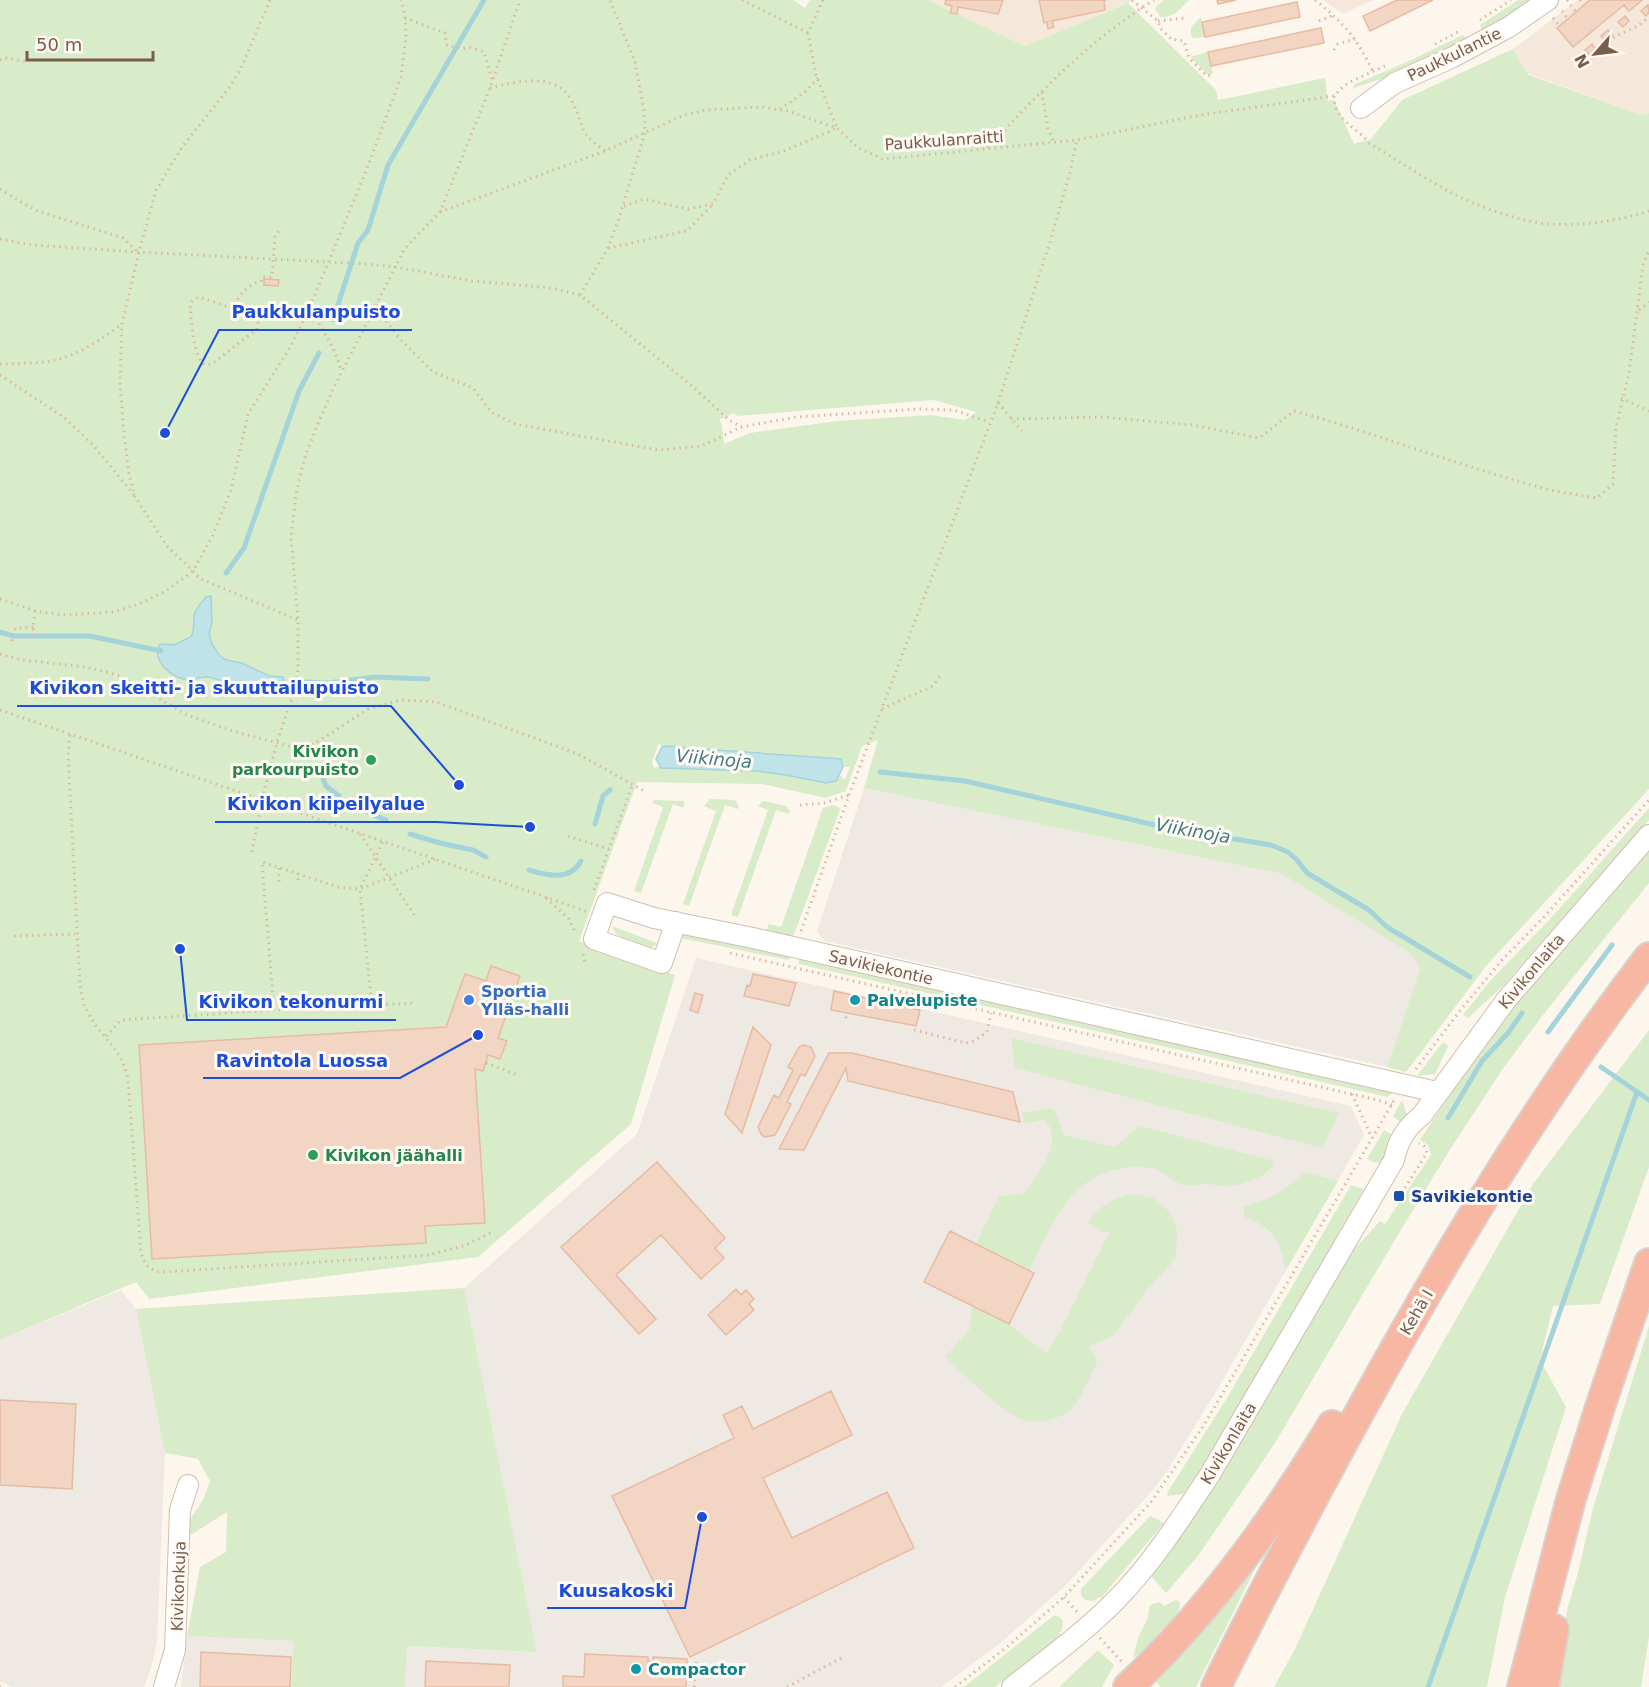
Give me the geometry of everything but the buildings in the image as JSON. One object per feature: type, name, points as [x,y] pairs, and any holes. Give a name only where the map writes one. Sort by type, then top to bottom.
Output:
[{"type":"highway","name":"Kehä I","points":[[1216,1687],[1250,1616],[1358,1414],[1446,1261],[1505,1164],[1567,1070],[1649,957]]},
{"type":"highway","points":[[1128,1678],[1166,1650],[1229,1577],[1297,1483],[1348,1398],[1446,1261]]},
{"type":"highway","points":[[1522,1687],[1571,1500],[1649,1263]]},
{"type":"highway","points":[[1544,1687],[1556,1617],[1565,1581],[1571,1500]]},
{"type":"street","name":"Paukkulantie","points":[[1361,108],[1395,83],[1453,57],[1509,27],[1554,10]]},
{"type":"street","name":"Kivikonlaita","points":[[1012,1687],[1077,1635],[1118,1598],[1182,1518],[1394,1160],[1398,1143],[1408,1126],[1422,1115],[1507,999],[1649,835]]},
{"type":"street","name":"Savikiekontie","points":[[676,922],[1437,1092]]},
{"type":"street","name":"Kivikonkuja","points":[[164,1687],[175,1650],[180,1510],[188,1485]]},
{"type":"path","points":[[135,497],[129,474],[120,384],[122,324],[139,252],[156,190],[182,147],[229,88],[241,68],[270,0]]},
{"type":"path","points":[[0,599],[35,611],[63,615],[113,612],[139,604],[166,591],[193,571],[212,537],[231,490],[248,414],[267,380],[291,346],[310,306],[364,176],[401,77],[406,37],[401,0]]},
{"type":"path","points":[[252,852],[262,799],[277,742],[293,695],[298,670],[298,620],[291,538],[296,494],[316,428],[341,373],[405,248],[440,212],[490,88],[520,0]]},
{"type":"path","points":[[580,295],[608,248],[645,133],[644,110],[635,62],[610,0]]},
{"type":"path","points":[[742,0],[808,33]]},
{"type":"path","points":[[608,248],[687,231],[713,204],[728,175],[750,160],[784,151],[837,129],[818,78],[808,33],[823,0]]},
{"type":"path","points":[[1132,0],[1158,21],[1160,28],[1171,39],[1184,41],[1189,58],[1205,75],[1213,75]]},
{"type":"path","points":[[987,149],[1042,91],[1095,42],[1120,21],[1154,0]]},
{"type":"path","points":[[1315,0],[1334,15],[1355,39],[1373,72],[1395,62]]},
{"type":"path","points":[[1473,24],[1511,0]]},
{"type":"path","points":[[1567,0],[1576,12]]},
{"type":"path","points":[[1580,0],[1584,5]]},
{"type":"path","points":[[1554,10],[1568,19]]},
{"type":"path","points":[[1554,10],[1559,26]]},
{"type":"path","points":[[1319,21],[1334,15]]},
{"type":"path","points":[[1591,58],[1616,36],[1638,26],[1649,17]]},
{"type":"path","points":[[405,18],[444,33],[447,45],[460,49],[473,48],[484,52],[492,81]]},
{"type":"path","points":[[1158,21],[1185,18]]},
{"type":"path","points":[[1434,44],[1459,32]]},
{"type":"path","points":[[1334,50],[1338,44],[1355,39]]},
{"type":"path","points":[[0,60],[5,58],[29,62]]},
{"type":"path","name":"Paukkulanraitti","points":[[440,212],[605,151],[684,115],[707,110],[760,107],[779,110],[837,129],[858,148],[883,159],[1077,140],[1200,115],[1334,96],[1344,86],[1373,72]]},
{"type":"path","points":[[779,110],[805,93],[818,78]]},
{"type":"path","points":[[490,88],[534,80],[555,83],[567,93],[573,103],[581,128],[588,139],[605,151]]},
{"type":"path","points":[[1042,91],[1053,142]]},
{"type":"path","points":[[1362,134],[1369,143],[1453,194],[1497,212],[1547,224],[1581,224],[1622,219],[1649,211]]},
{"type":"path","points":[[800,936],[849,795],[998,403],[1050,242],[1077,140]]},
{"type":"path","points":[[0,189],[35,210],[123,238],[139,252]]},
{"type":"path","points":[[623,207],[644,199],[687,209],[713,204]]},
{"type":"path","points":[[232,308],[242,293],[252,284],[261,280],[262,277],[272,277],[275,236],[279,231]]},
{"type":"path","points":[[0,239],[33,245],[367,264],[472,281],[552,288],[580,295],[692,386],[729,420],[741,427]]},
{"type":"path","points":[[1011,419],[1102,417],[1193,425],[1259,438],[1294,411],[1549,489],[1597,498],[1613,484],[1616,462],[1616,427],[1629,373],[1643,265],[1649,250]]},
{"type":"path","points":[[199,297],[232,308],[254,317],[258,323],[257,329],[212,364],[201,363],[197,356],[190,302],[199,297]]},
{"type":"path","points":[[1637,311],[1649,302]]},
{"type":"path","points":[[310,306],[337,354],[341,373]]},
{"type":"path","points":[[375,307],[401,340],[434,372],[473,388],[491,412],[515,424],[658,450],[702,446],[741,427],[796,417],[918,409],[954,410],[989,422]]},
{"type":"path","points":[[0,364],[40,363],[58,359],[101,340],[122,324]]},
{"type":"path","points":[[0,375],[65,418],[93,446],[135,497],[167,546],[201,579],[298,620]]},
{"type":"path","points":[[1622,398],[1649,411]]},
{"type":"path","points":[[998,403],[1022,431]]},
{"type":"path","points":[[35,611],[36,640]]},
{"type":"path","points":[[12,641],[13,631],[16,628],[34,629]]},
{"type":"path","points":[[0,654],[49,664],[86,667],[120,676],[187,715],[297,748],[314,744],[368,709],[400,700],[436,702],[578,754],[646,792]]},
{"type":"path","points":[[882,709],[933,686],[940,675]]},
{"type":"path","points":[[0,710],[586,911]]},
{"type":"path","points":[[504,732],[506,728]]},
{"type":"path","points":[[70,735],[68,752],[80,986],[83,1002],[94,1023],[106,1036],[125,1065],[128,1079],[141,1253],[149,1268],[155,1272],[429,1255],[466,1245],[493,1232]]},
{"type":"path","points":[[593,890],[632,785]]},
{"type":"path","points":[[800,805],[824,803],[849,795]]},
{"type":"path","points":[[1411,1076],[1502,960],[1649,800]]},
{"type":"path","points":[[359,832],[388,879],[415,916]]},
{"type":"path","points":[[568,836],[609,849]]},
{"type":"path","points":[[372,1006],[360,889],[383,840]]},
{"type":"path","points":[[274,1010],[262,862],[338,887],[360,889],[436,859]]},
{"type":"path","points":[[279,868],[279,882]]},
{"type":"path","points":[[298,873],[298,880]]},
{"type":"path","points":[[545,897],[568,919],[578,937]]},
{"type":"path","points":[[14,936],[76,934]]},
{"type":"path","points":[[583,953],[585,962]]},
{"type":"path","points":[[728,953],[1392,1105]]},
{"type":"path","points":[[106,1036],[121,1020],[415,1004]]},
{"type":"path","points":[[914,1030],[966,1043],[974,1041],[987,1032],[991,1012]]},
{"type":"path","points":[[486,1063],[520,1076]]},
{"type":"path","points":[[1352,1094],[1359,1104],[1372,1138]]},
{"type":"path","points":[[955,1687],[1007,1647],[1064,1598],[1147,1507],[1204,1425],[1398,1095]]},
{"type":"path","points":[[1405,1188],[1427,1153],[1424,1146],[1419,1143]]},
{"type":"path","points":[[1064,1598],[1081,1616]]},
{"type":"path","points":[[1097,1634],[1128,1678]]},
{"type":"path","points":[[787,1687],[845,1656]]},
{"type":"path","points":[[694,1687],[696,1662]]},
{"type":"shaded area","points":[[928,0],[1135,0],[1025,46]]},
{"type":"shaded area","points":[[1323,0],[1373,0],[1343,14]]},
{"type":"shaded area","points":[[1578,0],[1649,0],[1649,113],[1642,115],[1529,74],[1513,49]]},
{"type":"shaded area","points":[[864,788],[1282,874],[1408,952],[1420,968],[1387,1067],[824,941],[817,931]]},
{"type":"shaded area","points":[[696,958],[1351,1106],[1364,1135],[1214,1395],[1153,1490],[1064,1587],[998,1645],[941,1687],[405,1687],[407,1646],[537,1652],[464,1288],[637,1134]]},
{"type":"shaded area","points":[[121,1290],[136,1309],[165,1453],[157,1643],[151,1668],[144,1687],[12,1687],[0,1681],[0,1340]]},
{"type":"shaded area","points":[[187,1636],[293,1641],[291,1687],[181,1687]]},
{"type":"green space","points":[[0,0],[793,0],[805,8],[810,0],[928,0],[1025,46],[1128,3],[1216,90],[1218,100],[1325,78],[1328,101],[1334,100],[1354,144],[1371,139],[1402,100],[1513,49],[1529,75],[1642,115],[1649,113],[1649,789],[1486,966],[1406,1072],[1387,1067],[1420,968],[1408,952],[1282,874],[864,788],[878,740],[862,746],[846,791],[826,798],[762,784],[637,782],[579,941],[675,975],[631,1124],[478,1257],[149,1299],[136,1282],[0,1340]],"holes":[[[934,400],[976,412],[965,420],[930,415],[837,421],[750,433],[724,444],[722,425],[719,420],[734,413],[737,416]],[[659,743],[662,747],[722,749],[841,759],[843,767],[850,767],[845,780],[839,775],[836,781],[826,783],[756,771],[661,768],[659,766],[654,768],[652,762]]]},
{"type":"green space","points":[[1164,0],[1189,0],[1180,10],[1160,17],[1155,8]]},
{"type":"green space","points":[[1518,0],[1530,0],[1483,32],[1480,25]]},
{"type":"green space","points":[[1201,17],[1205,37],[1193,38],[1191,27]]},
{"type":"green space","points":[[1463,35],[1468,40],[1391,76],[1353,88],[1355,84]]},
{"type":"green space","points":[[1208,52],[1213,74],[1208,75],[1190,57]]},
{"type":"green space","points":[[710,799],[735,800],[739,806],[738,809],[725,805],[689,906],[683,904],[716,811],[704,806]]},
{"type":"green space","points":[[654,800],[684,801],[684,808],[673,804],[641,893],[634,891],[663,807],[652,803]]},
{"type":"green space","points":[[763,801],[786,806],[790,811],[789,814],[776,810],[738,917],[731,915],[768,810],[758,806]]},
{"type":"green space","points":[[832,805],[839,807],[840,810],[793,937],[766,931],[769,924],[781,927],[823,808]]},
{"type":"green space","points":[[1649,808],[1649,820],[1503,986],[1468,1018],[1463,1015],[1490,981],[1551,918]]},
{"type":"green space","points":[[1649,851],[1649,883],[1504,1067],[1402,1228],[1275,1443],[1198,1556],[1166,1593],[1150,1575],[1206,1499],[1348,1256],[1380,1221],[1385,1224],[1431,1155],[1428,1145],[1420,1140],[1477,1053],[1516,1003]]},
{"type":"green space","points":[[612,926],[657,944],[651,948],[628,940],[618,935]]},
{"type":"green space","points":[[688,933],[790,955],[789,960],[680,938]]},
{"type":"green space","points":[[799,957],[1388,1089],[1393,1092],[1388,1097],[799,964]]},
{"type":"green space","points":[[1649,1030],[1649,1167],[1600,1304],[1553,1306],[1540,1360],[1566,1407],[1505,1597],[1487,1687],[1274,1687],[1295,1649],[1402,1414],[1533,1184]]},
{"type":"green space","points":[[1011,1038],[1339,1113],[1322,1148],[1015,1068]]},
{"type":"green space","points":[[1443,1042],[1448,1046],[1435,1074],[1417,1076]]},
{"type":"green space","points":[[1402,1100],[1407,1115],[1403,1125],[1393,1116]]},
{"type":"green space","points":[[1049,1108],[1055,1111],[1064,1135],[1114,1147],[1140,1126],[1274,1161],[1267,1172],[1261,1176],[1248,1182],[1228,1186],[1183,1185],[1165,1174],[1143,1167],[1126,1168],[1101,1175],[1086,1183],[1068,1200],[1053,1223],[1029,1271],[976,1244],[999,1196],[1025,1193],[1043,1166],[1051,1147],[1050,1128],[1044,1119],[1025,1124],[1022,1113]]},
{"type":"green space","points":[[1384,1130],[1397,1137],[1381,1162],[1377,1163],[1367,1159]]},
{"type":"green space","points":[[1304,1172],[1338,1181],[1286,1270],[1274,1236],[1263,1226],[1245,1217],[1243,1207],[1276,1194]]},
{"type":"green space","points":[[1351,1185],[1364,1189],[1200,1472],[1183,1494],[1168,1496],[1167,1493],[1227,1398]]},
{"type":"green space","points":[[1135,1194],[1153,1198],[1171,1213],[1177,1230],[1176,1256],[1113,1336],[1088,1346],[1097,1363],[1073,1407],[1059,1417],[1045,1421],[1032,1422],[1020,1419],[992,1400],[945,1357],[970,1329],[972,1306],[1009,1324],[1046,1354],[1110,1231],[1102,1232],[1088,1222],[1109,1202]]},
{"type":"green space","points":[[464,1288],[537,1652],[407,1646],[405,1687],[291,1687],[293,1641],[187,1636],[200,1567],[226,1552],[227,1512],[189,1536],[190,1520],[204,1498],[210,1481],[198,1459],[165,1453],[136,1309]]},
{"type":"green space","points":[[1649,1326],[1649,1637],[1641,1687],[1555,1687],[1567,1610],[1593,1508]]},
{"type":"green space","points":[[1150,1516],[1164,1523],[1101,1598],[1094,1601],[1085,1600],[1081,1595],[1081,1589]]},
{"type":"green space","points":[[1262,1555],[1196,1687],[1161,1687],[1150,1677]]},
{"type":"green space","points":[[1175,1600],[1179,1601],[1180,1607],[1173,1621],[1162,1629],[1152,1643],[1133,1658],[1150,1605],[1159,1602],[1164,1606]]},
{"type":"green space","points":[[1053,1616],[1063,1620],[1062,1630],[1059,1633],[1061,1635],[995,1687],[964,1687]]},
{"type":"green space","points":[[1098,1650],[1114,1665],[1102,1687],[1059,1687]]},
{"type":"water","points":[[211,596],[212,622],[209,634],[219,655],[226,660],[242,663],[269,676],[283,677],[281,687],[239,685],[208,677],[183,679],[176,677],[165,668],[158,656],[160,644],[174,645],[191,637],[196,611],[206,597]]},
{"type":"water","points":[[662,747],[841,759],[843,767],[836,781],[826,783],[756,771],[661,768],[656,759]]},
{"type":"waterway","points":[[333,320],[358,243],[368,230],[388,165],[484,0]]},
{"type":"waterway","points":[[226,573],[244,548],[299,391],[319,353]]},
{"type":"waterway","points":[[0,632],[13,636],[90,636],[161,651]]},
{"type":"waterway","points":[[306,682],[328,683],[375,677],[428,679]]},
{"type":"waterway","name":"Viikinoja","points":[[880,772],[965,781],[1168,828],[1271,845],[1288,852],[1307,873],[1369,910],[1387,927],[1470,977]]},
{"type":"waterway","points":[[321,773],[326,786],[339,796]]},
{"type":"waterway","points":[[595,824],[603,796],[610,790]]},
{"type":"waterway","points":[[369,813],[386,820]]},
{"type":"waterway","points":[[410,834],[473,850],[486,857]]},
{"type":"waterway","points":[[529,870],[551,875],[565,874],[571,872],[581,861]]},
{"type":"waterway","points":[[1548,1032],[1612,945]]},
{"type":"waterway","points":[[1448,1118],[1482,1061],[1508,1033],[1522,1013]]},
{"type":"waterway","name":"Viikinoja","points":[[1601,1067],[1649,1100]]},
{"type":"waterway","points":[[1428,1687],[1637,1092]]},
{"type":"place","name":"Paukkulanpuisto","points":[[165,433]]},
{"type":"place","name":"Kivikon parkourpuisto","points":[[371,760]]},
{"type":"place","name":"Kivikon skeitti- ja skuuttailupuisto","points":[[459,785]]},
{"type":"place","name":"Kivikon kiipeilyalue","points":[[530,827]]},
{"type":"place","name":"Kivikon tekonurmi","points":[[180,949]]},
{"type":"place","name":"Sportia Ylläs-halli","points":[[469,1000]]},
{"type":"place","name":"Palvelupiste","points":[[855,1000]]},
{"type":"place","name":"Ravintola Luossa","points":[[478,1035]]},
{"type":"place","name":"Kivikon jäähalli","points":[[313,1155]]},
{"type":"place","name":"Savikiekontie","points":[[1399,1196]]},
{"type":"place","name":"Kuusakoski","points":[[702,1517]]},
{"type":"place","name":"Compactor","points":[[636,1669]]}]
